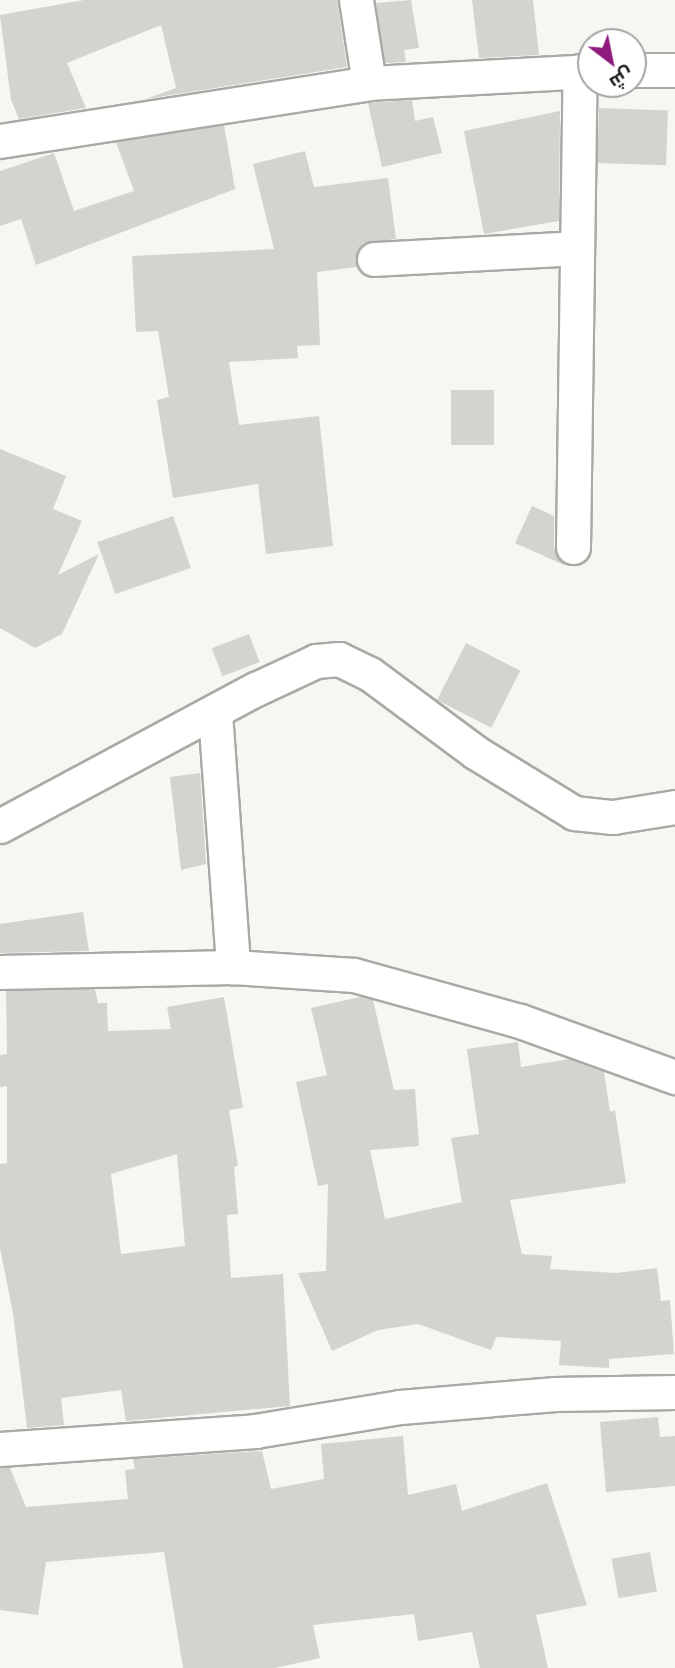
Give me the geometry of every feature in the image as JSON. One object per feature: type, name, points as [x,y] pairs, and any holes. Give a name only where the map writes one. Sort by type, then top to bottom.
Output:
[{"type":"street","points":[[356,0],[369,83]]},
{"type":"street","points":[[647,70],[675,69]]},
{"type":"street","points":[[0,141],[369,83],[577,71]]},
{"type":"street","points":[[573,547],[576,248],[584,98]]},
{"type":"street","points":[[374,259],[576,248]]},
{"type":"street","points":[[0,826],[316,661],[339,659],[370,674],[475,752],[573,813],[613,817],[675,807]]},
{"type":"street","points":[[215,713],[233,967]]},
{"type":"street","points":[[0,972],[233,967],[354,975],[520,1021],[675,1077]]},
{"type":"street","points":[[0,1450],[255,1431],[400,1407],[555,1394],[675,1392]]},
{"type":"building","points":[[84,0],[337,0],[347,67],[146,99],[176,88],[161,25],[67,63],[86,108],[19,119],[11,100],[0,15]]},
{"type":"building","points":[[411,0],[419,48],[404,50],[406,62],[385,63],[376,3]]},
{"type":"building","points":[[472,0],[533,0],[539,55],[479,58]]},
{"type":"building","points":[[412,100],[415,121],[433,117],[442,153],[382,167],[368,103]]},
{"type":"building","points":[[599,108],[668,110],[666,165],[597,163]]},
{"type":"building","points":[[560,111],[559,221],[484,234],[464,131]]},
{"type":"building","points":[[224,125],[235,189],[36,265],[21,219],[0,226],[0,171],[54,153],[74,211],[134,191],[116,142]]},
{"type":"building","points":[[305,151],[314,187],[388,178],[396,239],[363,243],[357,251],[357,267],[317,272],[320,345],[297,346],[298,358],[229,362],[239,425],[319,416],[333,546],[266,554],[258,484],[173,498],[157,400],[169,397],[158,331],[136,332],[132,256],[274,249],[253,164]]},
{"type":"building","points":[[451,390],[494,390],[494,445],[451,445]]},
{"type":"building","points":[[0,449],[66,476],[53,509],[82,521],[58,575],[99,554],[62,634],[35,648],[0,628]]},
{"type":"building","points":[[532,506],[554,516],[554,547],[564,565],[515,543]]},
{"type":"building","points":[[173,516],[191,568],[115,594],[97,542]]},
{"type":"building","points":[[249,634],[260,662],[222,676],[212,648]]},
{"type":"building","points":[[466,643],[520,671],[491,728],[437,700]]},
{"type":"building","points":[[200,773],[206,864],[181,870],[170,777]]},
{"type":"building","points":[[83,912],[89,951],[0,953],[0,924]]},
{"type":"building","points":[[95,989],[98,1003],[107,1003],[108,1031],[171,1029],[167,1007],[224,997],[243,1108],[229,1110],[238,1166],[234,1167],[238,1214],[227,1215],[231,1278],[283,1274],[290,1406],[126,1421],[121,1390],[61,1398],[64,1425],[27,1428],[13,1313],[0,1248],[0,1164],[7,1163],[7,1086],[0,1087],[0,1055],[7,1054],[6,991]],"holes":[[[177,1154],[185,1246],[121,1254],[111,1174]]]},
{"type":"building","points":[[360,997],[373,1000],[394,1090],[415,1089],[419,1146],[370,1150],[385,1219],[462,1202],[451,1138],[479,1134],[467,1049],[518,1042],[521,1067],[569,1059],[604,1072],[610,1112],[615,1110],[626,1183],[510,1200],[522,1254],[552,1256],[550,1269],[616,1273],[657,1268],[661,1301],[670,1300],[674,1354],[609,1359],[609,1368],[559,1365],[561,1341],[496,1337],[491,1350],[418,1324],[378,1330],[332,1351],[298,1273],[326,1271],[328,1184],[318,1186],[296,1082],[327,1075],[311,1008]]},
{"type":"building","points":[[658,1417],[660,1437],[675,1436],[675,1486],[606,1492],[600,1422]]},
{"type":"building","points":[[403,1436],[408,1495],[456,1484],[462,1511],[547,1483],[587,1605],[536,1615],[548,1668],[480,1668],[472,1632],[418,1641],[414,1614],[313,1625],[320,1658],[275,1668],[183,1668],[164,1552],[46,1562],[38,1615],[0,1610],[0,1468],[10,1468],[26,1507],[128,1499],[125,1470],[135,1469],[133,1459],[262,1451],[271,1489],[324,1479],[321,1444]]},
{"type":"building","points":[[650,1552],[657,1591],[619,1598],[612,1559]]}]
